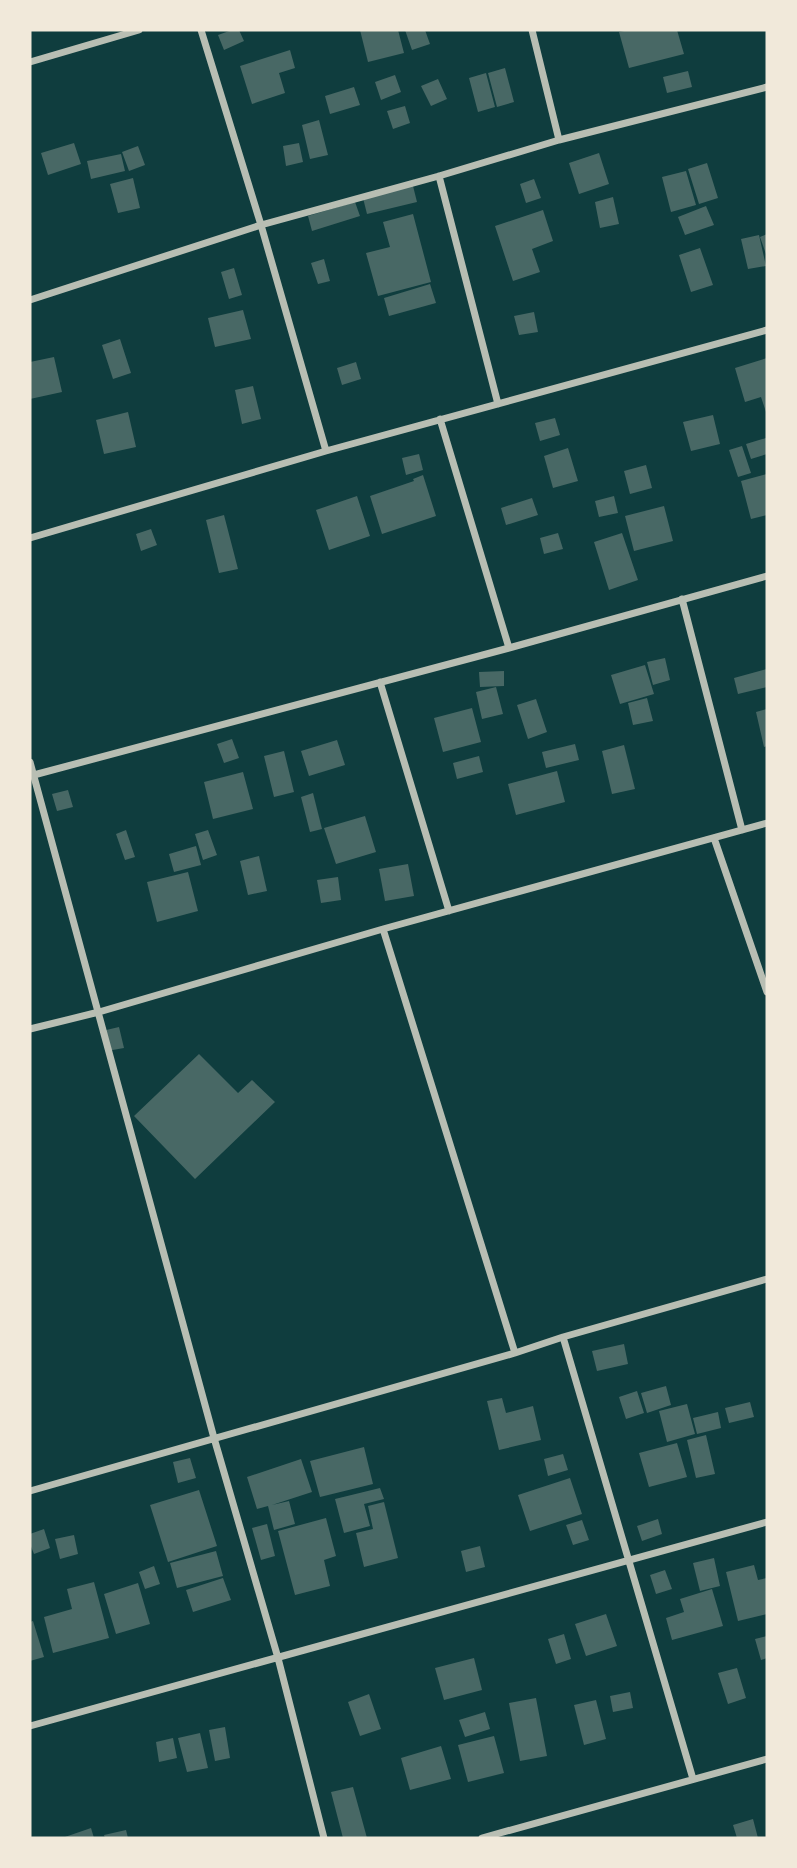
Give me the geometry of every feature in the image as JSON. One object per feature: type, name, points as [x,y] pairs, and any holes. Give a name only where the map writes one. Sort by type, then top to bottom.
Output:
[{"type":"street","points":[[30,62],[139,30]]},
{"type":"street","points":[[201,30],[326,451]]},
{"type":"street","points":[[532,30],[559,140]]},
{"type":"street","points":[[30,300],[261,225],[559,140],[767,87]]},
{"type":"street","points":[[439,176],[498,404]]},
{"type":"street","points":[[30,538],[326,451],[767,330]]},
{"type":"street","points":[[440,419],[509,648]]},
{"type":"street","points":[[32,776],[767,576]]},
{"type":"street","points":[[682,599],[742,830]]},
{"type":"street","points":[[380,682],[449,911]]},
{"type":"street","points":[[30,762],[214,1438],[278,1658],[324,1838]]},
{"type":"street","points":[[30,1029],[99,1012],[383,929],[767,823]]},
{"type":"street","points":[[714,838],[767,992]]},
{"type":"street","points":[[383,929],[515,1353]]},
{"type":"street","points":[[30,1491],[767,1279]]},
{"type":"street","points":[[563,1337],[693,1779]]},
{"type":"street","points":[[30,1726],[767,1522]]},
{"type":"street","points":[[482,1838],[767,1759]]},
{"type":"building","points":[[239,30],[244,41],[224,50],[218,35]]},
{"type":"building","points":[[360,30],[398,30],[404,53],[368,62]]},
{"type":"building","points":[[405,30],[425,30],[430,44],[412,50]]},
{"type":"building","points":[[677,30],[684,54],[629,68],[619,32]]},
{"type":"building","points":[[290,50],[295,68],[279,73],[285,93],[252,104],[240,66]]},
{"type":"building","points":[[505,68],[514,102],[497,107],[488,73]]},
{"type":"building","points":[[688,71],[692,87],[667,93],[663,77]]},
{"type":"building","points":[[486,73],[495,107],[478,112],[469,78]]},
{"type":"building","points":[[395,75],[401,92],[381,100],[375,82]]},
{"type":"building","points":[[438,79],[447,99],[431,106],[421,86]]},
{"type":"building","points":[[354,87],[360,105],[330,114],[325,96]]},
{"type":"building","points":[[405,106],[410,123],[393,129],[387,111]]},
{"type":"building","points":[[319,120],[328,155],[310,159],[302,125]]},
{"type":"building","points":[[74,143],[81,164],[48,175],[41,153]]},
{"type":"building","points":[[299,143],[303,162],[286,166],[283,146]]},
{"type":"building","points":[[138,146],[145,165],[129,171],[122,152]]},
{"type":"building","points":[[599,153],[609,184],[579,194],[569,163]]},
{"type":"building","points":[[121,154],[125,171],[91,179],[87,161]]},
{"type":"building","points":[[707,163],[718,198],[699,204],[688,169]]},
{"type":"building","points":[[686,171],[696,205],[671,212],[662,177]]},
{"type":"building","points":[[133,178],[140,208],[118,213],[110,184]]},
{"type":"building","points":[[534,179],[541,198],[526,203],[520,184]]},
{"type":"building","points":[[413,186],[417,202],[367,214],[363,198]]},
{"type":"building","points":[[613,197],[619,224],[600,228],[595,202]]},
{"type":"building","points":[[355,202],[360,216],[312,231],[308,216]]},
{"type":"building","points":[[706,206],[714,225],[685,235],[678,217]]},
{"type":"building","points":[[543,210],[553,241],[532,249],[540,272],[513,281],[495,226]]},
{"type":"building","points":[[413,214],[431,282],[378,296],[366,253],[390,247],[383,222]]},
{"type":"building","points":[[767,234],[767,257],[760,237]]},
{"type":"building","points":[[759,235],[766,266],[748,269],[741,239]]},
{"type":"building","points":[[700,248],[713,285],[691,292],[679,255]]},
{"type":"building","points":[[324,259],[330,281],[318,284],[311,263]]},
{"type":"building","points":[[234,268],[242,295],[229,299],[221,272]]},
{"type":"building","points":[[430,284],[436,303],[389,316],[384,298]]},
{"type":"building","points":[[243,310],[251,339],[215,347],[208,318]]},
{"type":"building","points":[[534,312],[538,332],[519,335],[514,316]]},
{"type":"building","points":[[120,339],[131,373],[113,379],[102,345]]},
{"type":"building","points":[[54,357],[62,392],[30,399],[30,362]]},
{"type":"building","points":[[767,358],[767,415],[761,397],[745,402],[735,368]]},
{"type":"building","points":[[356,362],[361,379],[342,385],[337,368]]},
{"type":"building","points":[[253,386],[261,419],[242,424],[235,390]]},
{"type":"building","points":[[128,412],[136,447],[104,454],[96,420]]},
{"type":"building","points":[[713,415],[720,444],[691,451],[683,422]]},
{"type":"building","points":[[555,418],[560,435],[540,441],[535,423]]},
{"type":"building","points":[[766,438],[767,454],[751,459],[746,444]]},
{"type":"building","points":[[742,446],[751,473],[738,477],[729,450]]},
{"type":"building","points":[[568,448],[578,481],[553,488],[544,456]]},
{"type":"building","points":[[419,454],[423,470],[406,475],[402,458]]},
{"type":"building","points":[[646,465],[652,488],[630,494],[624,471]]},
{"type":"building","points":[[767,474],[767,515],[751,519],[741,481]]},
{"type":"building","points":[[423,475],[436,516],[382,534],[370,496],[414,481],[413,479]]},
{"type":"building","points":[[357,496],[370,536],[329,550],[316,510]]},
{"type":"building","points":[[614,496],[618,513],[599,517],[595,501]]},
{"type":"building","points":[[532,498],[538,515],[506,525],[501,508]]},
{"type":"building","points":[[664,506],[673,541],[634,551],[625,516]]},
{"type":"building","points":[[224,515],[238,569],[219,573],[206,520]]},
{"type":"building","points":[[151,529],[157,545],[141,551],[136,534]]},
{"type":"building","points":[[558,533],[563,549],[544,554],[540,538]]},
{"type":"building","points":[[622,533],[638,580],[609,590],[594,542]]},
{"type":"building","points":[[665,658],[670,680],[653,685],[647,662]]},
{"type":"building","points":[[645,665],[654,694],[620,704],[611,675]]},
{"type":"building","points":[[767,669],[767,687],[738,694],[734,678]]},
{"type":"building","points":[[504,671],[504,686],[480,687],[479,672]]},
{"type":"building","points":[[496,687],[503,714],[482,719],[476,692]]},
{"type":"building","points":[[647,698],[653,721],[633,725],[628,703]]},
{"type":"building","points":[[536,699],[547,732],[528,739],[517,705]]},
{"type":"building","points":[[472,708],[481,742],[443,752],[434,718]]},
{"type":"building","points":[[767,709],[767,746],[764,747],[756,712]]},
{"type":"building","points":[[232,739],[239,758],[224,763],[217,744]]},
{"type":"building","points":[[337,740],[345,765],[309,776],[301,751]]},
{"type":"building","points":[[575,744],[579,760],[546,768],[542,752]]},
{"type":"building","points":[[624,745],[635,789],[612,794],[602,751]]},
{"type":"building","points":[[284,751],[294,792],[274,797],[264,756]]},
{"type":"building","points":[[479,756],[483,772],[457,779],[453,763]]},
{"type":"building","points":[[557,771],[565,802],[516,815],[508,784]]},
{"type":"building","points":[[243,772],[253,809],[213,819],[204,782]]},
{"type":"building","points":[[68,790],[73,807],[57,811],[52,794]]},
{"type":"building","points":[[313,793],[322,829],[310,832],[301,797]]},
{"type":"building","points":[[365,816],[376,852],[336,864],[324,828]]},
{"type":"building","points":[[126,830],[135,857],[125,860],[116,834]]},
{"type":"building","points":[[208,830],[217,855],[203,860],[195,834]]},
{"type":"building","points":[[196,846],[201,865],[174,872],[169,854]]},
{"type":"building","points":[[259,856],[267,891],[248,895],[240,861]]},
{"type":"building","points":[[408,864],[414,896],[385,901],[379,869]]},
{"type":"building","points":[[188,872],[198,911],[157,922],[147,882]]},
{"type":"building","points":[[338,877],[341,900],[321,903],[317,880]]},
{"type":"building","points":[[119,1027],[124,1048],[107,1051],[102,1031]]},
{"type":"building","points":[[199,1054],[238,1093],[252,1080],[275,1102],[195,1179],[134,1116]]},
{"type":"building","points":[[624,1344],[628,1364],[597,1371],[592,1351]]},
{"type":"building","points":[[666,1386],[671,1405],[647,1413],[641,1393]]},
{"type":"building","points":[[637,1391],[644,1413],[626,1419],[619,1397]]},
{"type":"building","points":[[502,1398],[506,1413],[533,1406],[541,1440],[499,1450],[487,1401]]},
{"type":"building","points":[[750,1402],[754,1417],[729,1423],[725,1408]]},
{"type":"building","points":[[687,1404],[695,1434],[667,1442],[659,1411]]},
{"type":"building","points":[[718,1412],[721,1428],[697,1434],[693,1418]]},
{"type":"building","points":[[706,1435],[715,1474],[696,1478],[687,1440]]},
{"type":"building","points":[[677,1443],[687,1477],[649,1487],[639,1453]]},
{"type":"building","points":[[364,1447],[373,1484],[320,1497],[310,1461]]},
{"type":"building","points":[[563,1454],[568,1470],[548,1476],[544,1459]]},
{"type":"building","points":[[190,1458],[196,1478],[178,1483],[173,1462]]},
{"type":"building","points":[[301,1459],[312,1492],[272,1505],[289,1501],[295,1524],[274,1530],[268,1506],[257,1509],[247,1477]]},
{"type":"building","points":[[570,1478],[582,1514],[530,1531],[518,1495]]},
{"type":"building","points":[[380,1488],[384,1499],[364,1504],[370,1526],[344,1533],[335,1499]]},
{"type":"building","points":[[199,1490],[217,1546],[168,1562],[150,1505]]},
{"type":"building","points":[[384,1502],[398,1558],[364,1567],[356,1533],[373,1529],[368,1506]]},
{"type":"building","points":[[326,1518],[336,1556],[324,1560],[330,1586],[295,1595],[278,1531]]},
{"type":"building","points":[[658,1519],[662,1534],[642,1541],[637,1526]]},
{"type":"building","points":[[582,1520],[589,1540],[573,1545],[566,1525]]},
{"type":"building","points":[[267,1524],[275,1556],[261,1560],[252,1528]]},
{"type":"building","points":[[44,1529],[50,1548],[34,1554],[30,1534]]},
{"type":"building","points":[[74,1535],[78,1554],[60,1559],[55,1539]]},
{"type":"building","points":[[480,1546],[485,1567],[466,1572],[461,1551]]},
{"type":"building","points":[[216,1551],[223,1576],[177,1588],[170,1563]]},
{"type":"building","points":[[714,1558],[720,1586],[700,1591],[693,1563]]},
{"type":"building","points":[[754,1565],[758,1580],[767,1578],[767,1614],[738,1621],[726,1572]]},
{"type":"building","points":[[154,1566],[160,1584],[145,1589],[139,1572]]},
{"type":"building","points":[[665,1570],[672,1589],[656,1594],[650,1575]]},
{"type":"building","points":[[223,1578],[231,1600],[193,1612],[186,1590]]},
{"type":"building","points":[[94,1582],[109,1638],[53,1653],[44,1617],[72,1609],[67,1589]]},
{"type":"building","points":[[138,1583],[150,1624],[116,1634],[104,1594]]},
{"type":"building","points":[[712,1589],[723,1626],[672,1640],[666,1618],[684,1612],[680,1599]]},
{"type":"building","points":[[606,1614],[617,1646],[586,1656],[575,1624]]},
{"type":"building","points":[[33,1621],[44,1657],[30,1661],[30,1622]]},
{"type":"building","points":[[564,1634],[571,1659],[556,1664],[548,1639]]},
{"type":"building","points":[[767,1636],[767,1658],[761,1660],[755,1639]]},
{"type":"building","points":[[474,1658],[482,1690],[444,1700],[435,1668]]},
{"type":"building","points":[[737,1668],[746,1698],[728,1704],[718,1673]]},
{"type":"building","points":[[630,1692],[633,1708],[613,1712],[610,1696]]},
{"type":"building","points":[[369,1694],[381,1729],[360,1736],[348,1702]]},
{"type":"building","points":[[536,1698],[547,1756],[520,1761],[509,1703]]},
{"type":"building","points":[[596,1700],[606,1739],[584,1745],[574,1705]]},
{"type":"building","points":[[485,1712],[490,1729],[465,1737],[459,1720]]},
{"type":"building","points":[[225,1727],[230,1758],[215,1761],[209,1730]]},
{"type":"building","points":[[200,1733],[208,1768],[187,1772],[178,1738]]},
{"type":"building","points":[[494,1736],[504,1773],[468,1782],[458,1745]]},
{"type":"building","points":[[173,1738],[177,1758],[159,1762],[156,1742]]},
{"type":"building","points":[[441,1746],[451,1779],[410,1790],[401,1758]]},
{"type":"building","points":[[353,1787],[367,1838],[343,1838],[331,1792]]},
{"type":"building","points":[[753,1819],[758,1838],[737,1838],[733,1825]]},
{"type":"building","points":[[91,1828],[94,1838],[62,1838]]},
{"type":"building","points":[[126,1830],[128,1838],[105,1838],[104,1835]]}]
